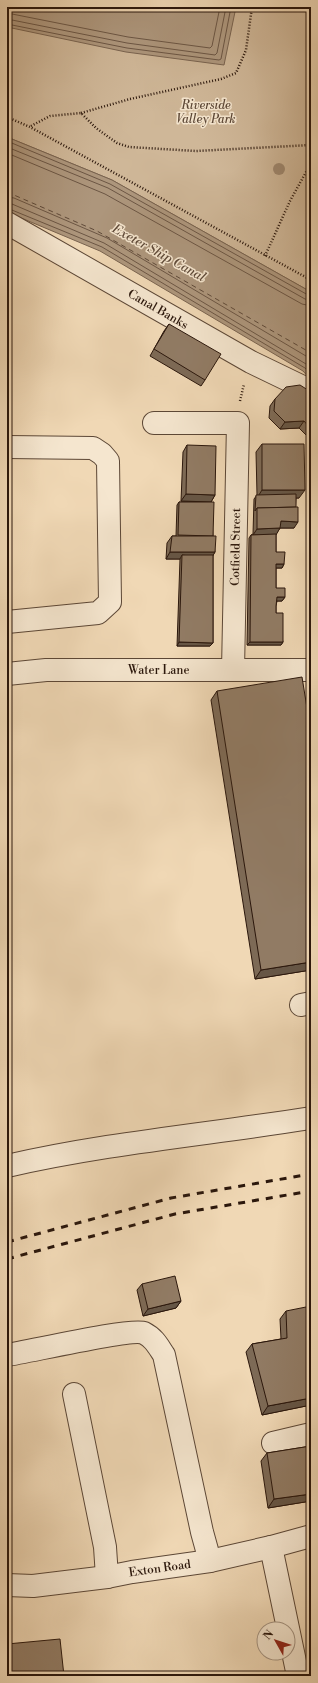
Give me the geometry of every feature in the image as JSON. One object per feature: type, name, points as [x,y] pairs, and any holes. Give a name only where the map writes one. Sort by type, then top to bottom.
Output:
[{"type":"street","name":"Canal Banks","points":[[7,223],[251,362],[311,391]]},
{"type":"street","points":[[154,423],[238,423]]},
{"type":"street","name":"Cotfield Street","points":[[233,670],[238,423]]},
{"type":"street","points":[[7,448],[93,448],[102,454],[108,461],[110,602],[98,613],[7,622]]},
{"type":"street","name":"Water Lane","points":[[7,674],[46,670],[311,670]]},
{"type":"street","points":[[7,1166],[42,1158],[211,1131],[311,1118]]},
{"type":"street","points":[[7,1355],[117,1335],[142,1333],[155,1340],[164,1355],[202,1532],[210,1561]]},
{"type":"street","points":[[74,1394],[105,1548],[107,1577]]},
{"type":"street","points":[[273,1443],[311,1434]]},
{"type":"street","name":"Exton Road","points":[[7,1585],[34,1586],[107,1577],[210,1561],[311,1536]]},
{"type":"street","points":[[271,1547],[298,1676]]},
{"type":"path","points":[[30,126],[50,116],[81,113],[130,99],[221,80],[236,73],[246,50],[252,7]]},
{"type":"path","points":[[81,113],[96,128],[117,143],[129,147],[196,151],[311,146]]},
{"type":"path","points":[[7,117],[30,126],[311,280]]},
{"type":"path","points":[[265,256],[290,200],[311,163]]},
{"type":"path","points":[[238,423],[241,393],[251,362]]},
{"type":"green space","name":"Riverside Valley Park","points":[[7,7],[311,7],[311,292],[112,180],[7,137]]},
{"type":"water","points":[[7,7],[236,7],[224,65],[126,52],[7,27]]},
{"type":"water","name":"Exeter Ship Canal","points":[[7,137],[112,180],[311,292],[311,380],[303,371],[100,251],[7,212]]},
{"type":"building","points":[[169,324],[221,354],[205,380],[154,349]]},
{"type":"building","points":[[300,385],[311,392],[311,429],[304,421],[285,422],[274,411],[275,399],[286,387]]},
{"type":"building","points":[[262,444],[304,444],[305,490],[262,490]]},
{"type":"building","points":[[187,445],[216,446],[215,495],[186,494]]},
{"type":"building","points":[[296,494],[296,507],[257,508],[255,511],[256,495]]},
{"type":"building","points":[[179,502],[214,502],[213,536],[178,535]]},
{"type":"building","points":[[298,507],[298,522],[281,521],[280,528],[257,529],[257,508]]},
{"type":"building","points":[[276,534],[276,552],[285,552],[284,564],[276,564],[276,588],[285,588],[285,597],[277,597],[276,606],[276,613],[283,613],[283,642],[250,642],[251,535]]},
{"type":"building","points":[[172,536],[216,536],[215,552],[170,552]]},
{"type":"building","points":[[182,555],[213,555],[213,643],[179,642]]},
{"type":"building","points":[[302,677],[311,733],[311,962],[261,970],[217,691]]},
{"type":"building","points":[[175,1276],[181,1301],[148,1309],[142,1284]]},
{"type":"building","points":[[311,1306],[311,1398],[268,1406],[252,1344],[287,1338],[286,1311]]},
{"type":"building","points":[[311,1446],[311,1494],[274,1499],[267,1453]]},
{"type":"building","points":[[60,1639],[64,1676],[7,1676],[7,1644]]},
{"type":"ferry route","points":[[7,192],[97,231],[311,353]]},
{"type":"railway","points":[[7,1242],[171,1198],[311,1174]]},
{"type":"railway","points":[[7,1259],[175,1214],[311,1191]]}]
